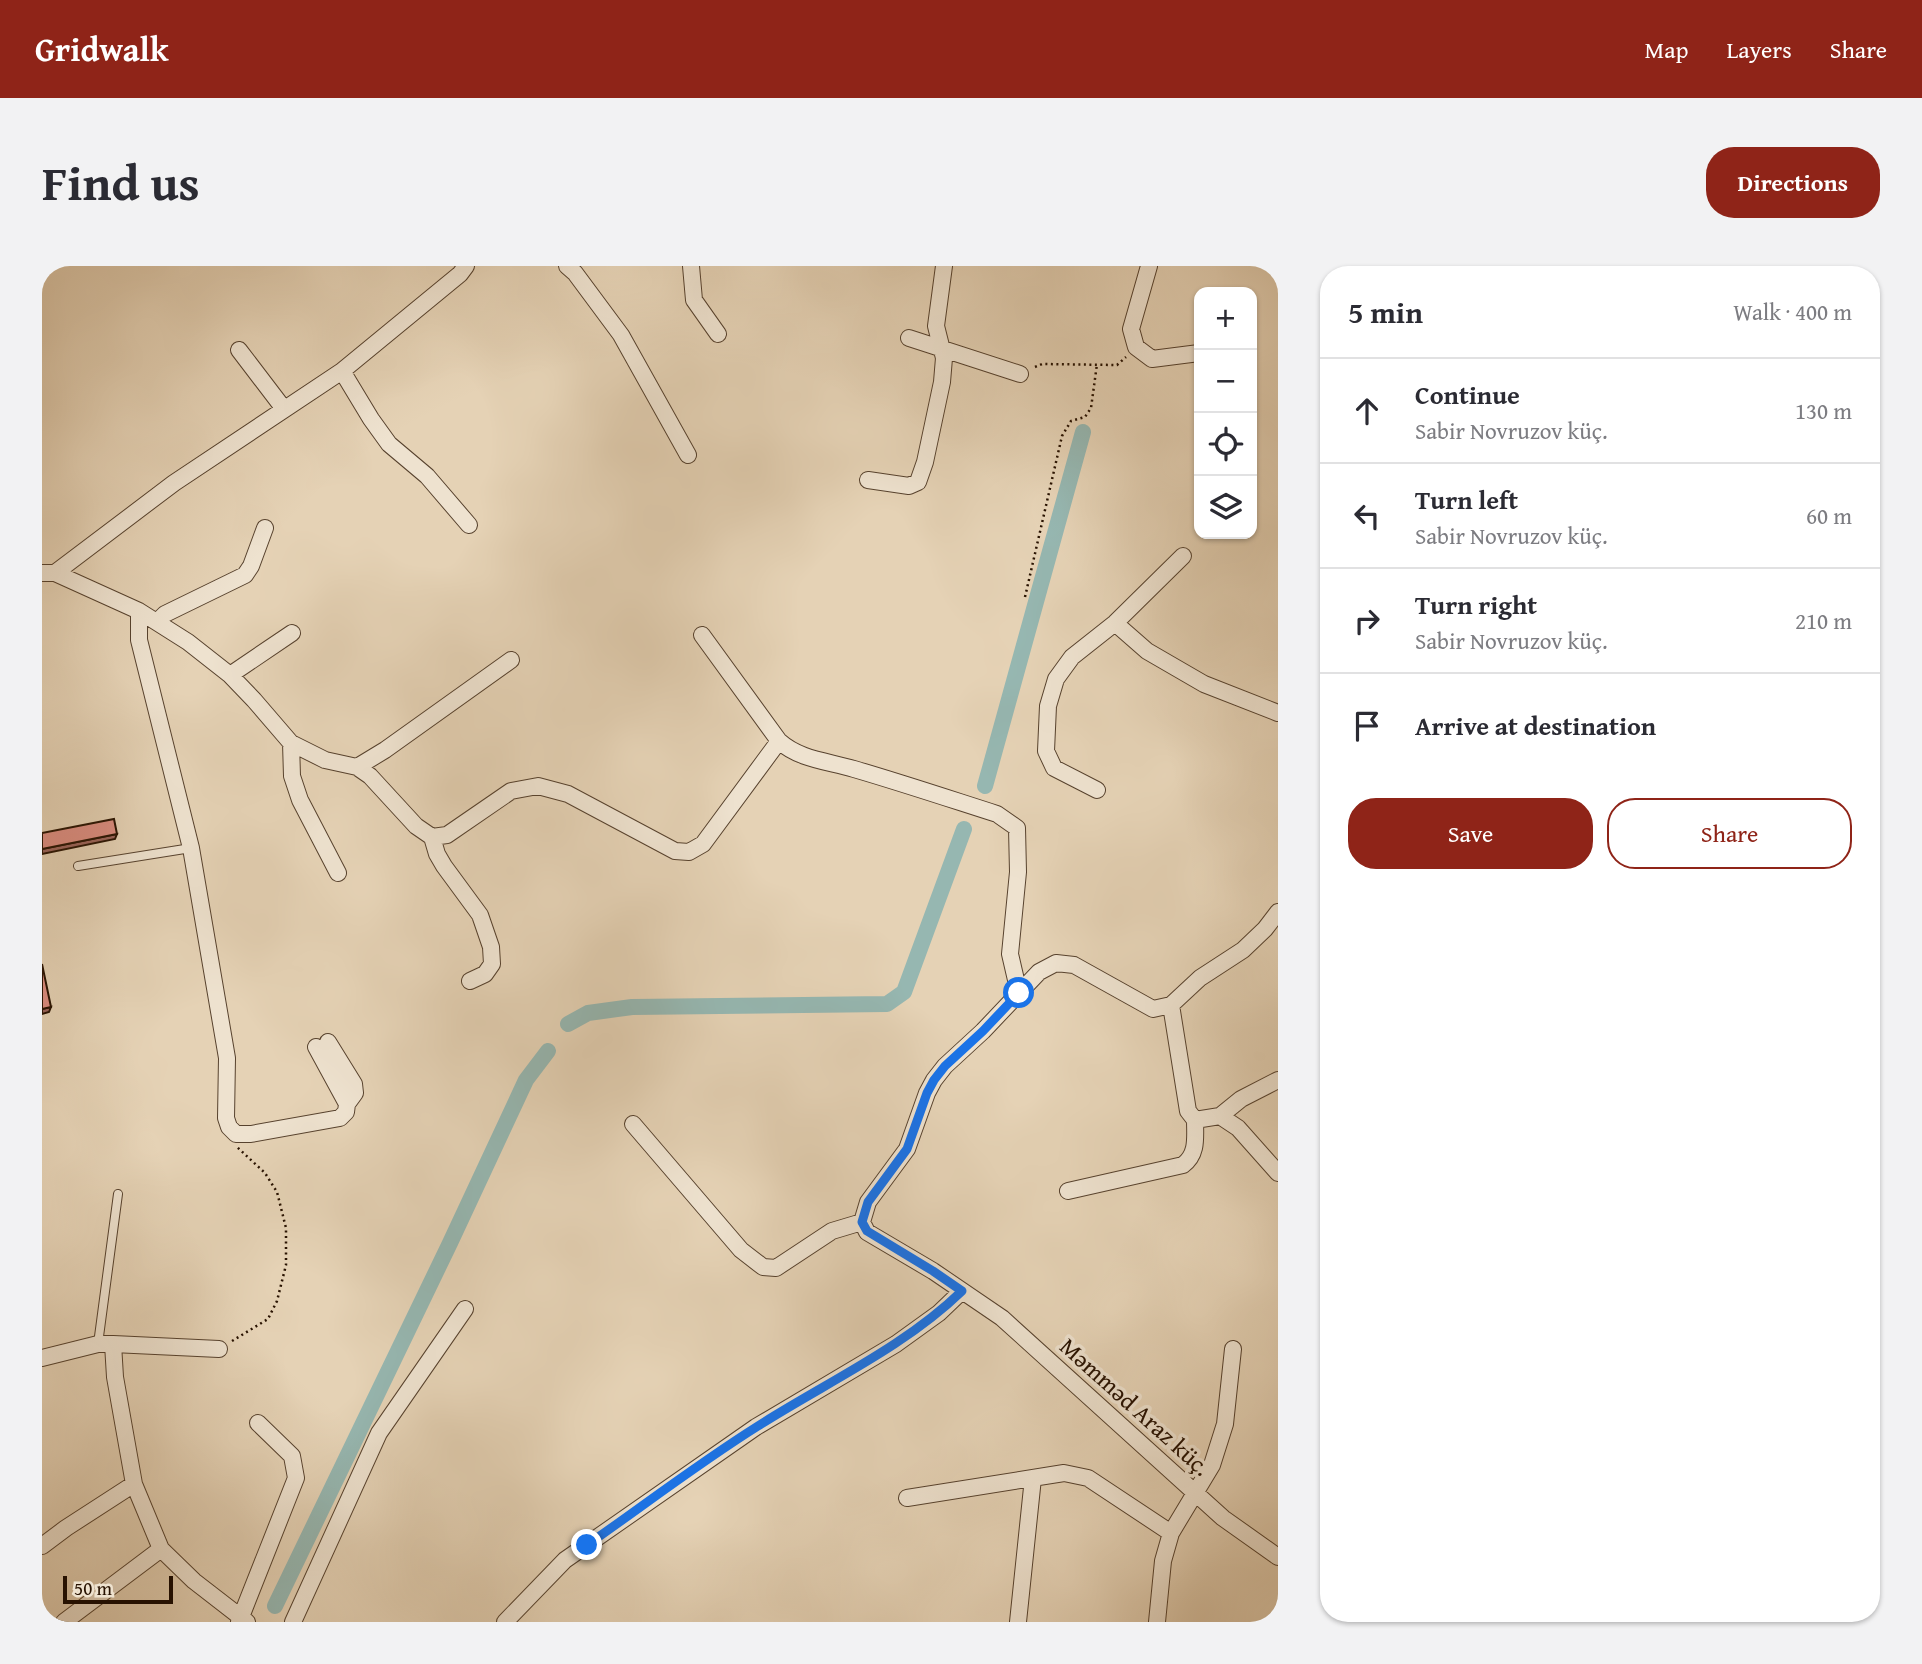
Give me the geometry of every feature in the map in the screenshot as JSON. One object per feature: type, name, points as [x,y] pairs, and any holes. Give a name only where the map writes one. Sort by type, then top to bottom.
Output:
[{"type":"street","points":[[48,573],[174,483],[342,371],[467,266]]},
{"type":"street","points":[[566,266],[575,273],[621,335],[688,455]]},
{"type":"street","points":[[691,266],[694,300],[718,334]]},
{"type":"street","points":[[868,480],[909,486],[918,482],[925,462],[942,382],[944,358],[936,326],[944,266]]},
{"type":"street","points":[[1149,266],[1131,329],[1136,347],[1152,359],[1194,354]]},
{"type":"street","points":[[909,338],[1020,374]]},
{"type":"street","points":[[239,349],[284,409]]},
{"type":"street","points":[[342,371],[389,444],[427,476],[468,525]]},
{"type":"street","points":[[157,622],[166,614],[245,575],[265,528]]},
{"type":"street","points":[[1097,790],[1054,768],[1046,751],[1048,706],[1056,679],[1072,657],[1115,623],[1183,556]]},
{"type":"street","points":[[48,573],[139,611],[157,622],[188,642],[230,676],[291,743],[325,760],[357,767],[370,776],[416,825],[432,837],[444,866],[480,915],[491,947],[492,964],[485,974],[470,981]]},
{"type":"street","points":[[139,611],[139,640],[191,848],[227,1058],[226,1118],[229,1127],[236,1134],[251,1135],[340,1118],[346,1112],[347,1104],[322,1044]]},
{"type":"street","points":[[1115,623],[1147,651],[1203,684],[1278,713]]},
{"type":"street","points":[[230,676],[292,633]]},
{"type":"street","points":[[702,635],[779,741],[788,749],[804,757],[850,768],[998,814],[1017,828],[1018,872],[1010,954],[1019,993]]},
{"type":"street","points":[[357,767],[511,660]]},
{"type":"street","points":[[432,837],[447,835],[511,791],[538,786],[568,794],[675,851],[689,852],[703,845],[779,741]]},
{"type":"street","points":[[291,743],[292,776],[300,800],[338,873]]},
{"type":"street","points":[[633,1124],[741,1250],[763,1267],[776,1268],[832,1231],[862,1222],[868,1202],[907,1149],[934,1080],[1039,972],[1056,963],[1074,965],[1153,1009],[1171,1005],[1200,978],[1243,950],[1278,912]]},
{"type":"street","points":[[1068,1191],[1183,1165],[1191,1160],[1194,1154],[1195,1119],[1188,1111],[1171,1005]]},
{"type":"street","points":[[1195,1119],[1220,1116],[1241,1099],[1278,1080]]},
{"type":"street","points":[[1220,1116],[1238,1128],[1278,1173]]},
{"type":"street","name":"Məmməd Araz küç.","points":[[862,1222],[867,1231],[933,1271],[1002,1318],[1223,1518],[1278,1557]]},
{"type":"street","points":[[505,1622],[565,1560],[756,1427],[896,1344],[939,1313],[962,1291]]},
{"type":"street","points":[[293,1622],[379,1433],[465,1309]]},
{"type":"street","points":[[42,1358],[106,1344],[219,1349]]},
{"type":"street","points":[[106,1344],[115,1377],[134,1484],[161,1549],[242,1621],[296,1478],[292,1457],[258,1423]]},
{"type":"street","points":[[1157,1622],[1163,1561],[1171,1533],[1212,1465],[1225,1424],[1233,1349]]},
{"type":"street","points":[[907,1498],[1064,1473],[1088,1478],[1171,1533]]},
{"type":"street","points":[[1018,1622],[1033,1478]]},
{"type":"street","points":[[42,1546],[134,1484]]},
{"type":"street","points":[[64,1622],[161,1549]]},
{"type":"lane","points":[[78,866],[191,848]]},
{"type":"lane","points":[[106,1344],[118,1194]]},
{"type":"path","points":[[1020,374],[1042,364],[1117,365],[1136,347]]},
{"type":"path","points":[[1025,597],[1062,436],[1071,421],[1085,416],[1091,408],[1097,364]]},
{"type":"path","points":[[219,1349],[268,1319],[277,1301],[286,1265],[286,1228],[277,1192],[265,1172],[238,1150],[236,1134]]},
{"type":"building","points":[[114,819],[117,834],[42,849],[42,833]]},
{"type":"building","points":[[42,964],[51,1007],[42,1009]]},
{"type":"waterway","points":[[985,786],[1083,432]]},
{"type":"waterway","points":[[568,1024],[588,1013],[632,1007],[887,1004],[904,992],[964,829]]},
{"type":"waterway","points":[[275,1606],[526,1080],[548,1051]]},
{"type":"route","points":[[587,1545],[756,1427],[896,1344],[939,1313],[962,1291],[867,1231],[862,1222],[868,1202],[907,1149],[934,1080],[1019,993]]}]
